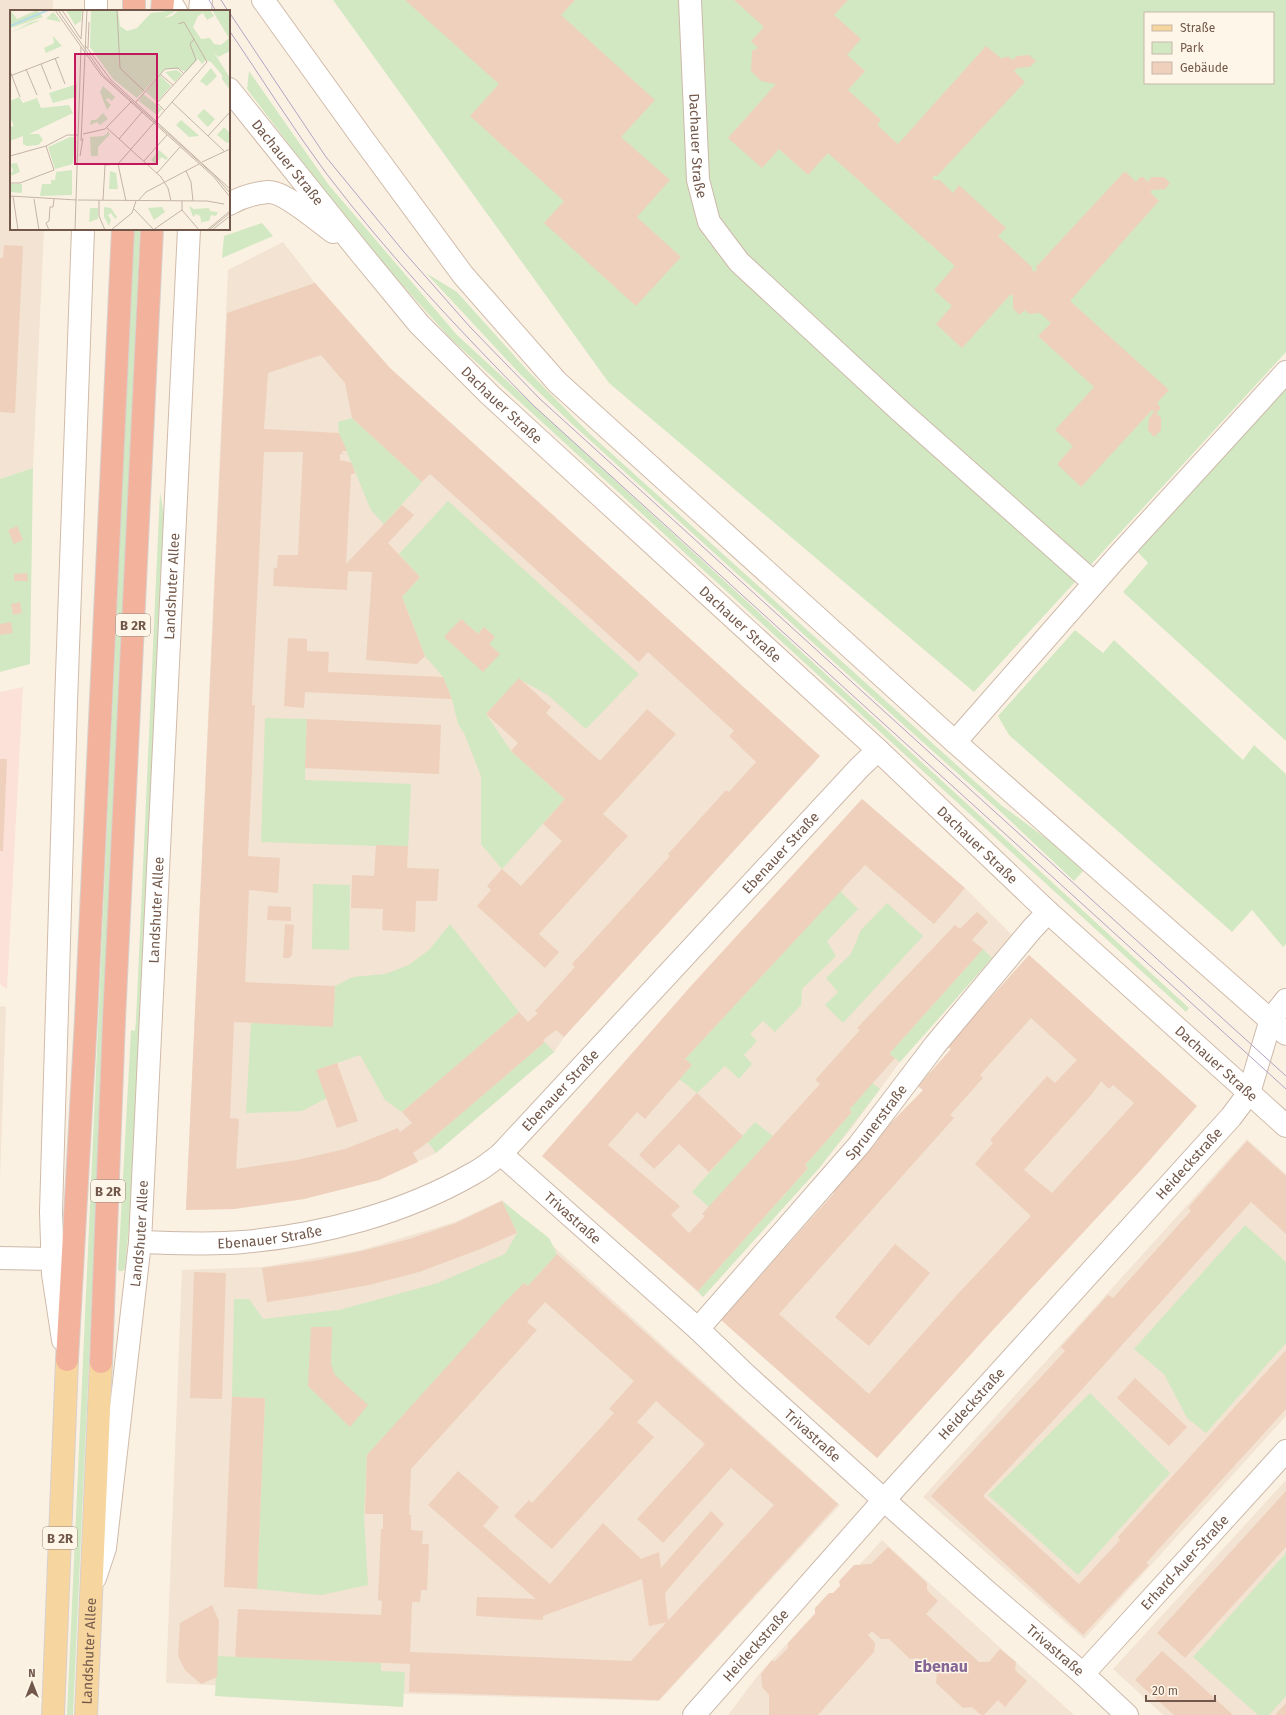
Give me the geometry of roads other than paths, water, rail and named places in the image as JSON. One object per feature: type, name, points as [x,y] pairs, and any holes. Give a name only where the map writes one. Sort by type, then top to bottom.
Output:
[{"type":"highway","points":[[162,10],[163,0]]},
{"type":"highway","name":"B 2R","points":[[67,1360],[86,1019],[123,230]]},
{"type":"highway","name":"Landshuter Allee","points":[[101,1362],[114,1020],[152,230]]},
{"type":"main road","points":[[169,0],[175,10]]},
{"type":"main road","points":[[263,0],[463,275],[557,382],[955,742],[1278,1027]]},
{"type":"main road","name":"Dachauer Straße","points":[[690,0],[698,180],[709,222],[739,262],[899,410],[1094,583]]},
{"type":"main road","name":"Dachauer Straße","points":[[230,91],[419,324],[490,395],[878,750],[1048,912],[1286,1126]]},
{"type":"main road","points":[[230,203],[239,198],[269,192],[289,200],[358,250]]},
{"type":"main road","points":[[67,1360],[52,1258],[51,1212],[59,926],[83,230]]},
{"type":"main road","name":"Landshuter Allee","points":[[92,1587],[105,1548],[140,1242],[189,230]]},
{"type":"main road","points":[[187,253],[202,230]]},
{"type":"main road","points":[[955,742],[1094,583],[1286,372]]},
{"type":"main road","name":"Ebenauer Straße","points":[[140,1242],[243,1242],[308,1232],[373,1218],[438,1193],[476,1173],[501,1154],[859,768],[878,750]]},
{"type":"main road","name":"Sprunerstraße","points":[[698,1329],[859,1145],[935,1044],[1048,912]]},
{"type":"main road","points":[[1249,1093],[1278,1027],[1286,1000]]},
{"type":"main road","name":"Heideckstraße","points":[[694,1715],[884,1500],[1231,1117],[1249,1093]]},
{"type":"main road","name":"Trivastraße","points":[[501,1154],[698,1329],[746,1375],[884,1500],[1083,1674],[1127,1715]]},
{"type":"main road","points":[[0,1258],[52,1258]]},
{"type":"main road","name":"B 2R","points":[[53,1715],[67,1360]]},
{"type":"main road","name":"Landshuter Allee","points":[[86,1715],[101,1362]]},
{"type":"main road","name":"Erhard-Auer-Straße","points":[[1083,1674],[1286,1451]]},
{"type":"tram line","points":[[209,0],[215,10]]},
{"type":"tram line","points":[[221,0],[227,10]]},
{"type":"tram line","points":[[230,13],[326,157],[404,252],[470,327],[540,399],[1286,1076]]},
{"type":"tram line","points":[[230,32],[301,138],[350,204],[426,293],[534,406],[1286,1089]]},
{"type":"district","name":"Ebenau","points":[[941,1666]]}]
